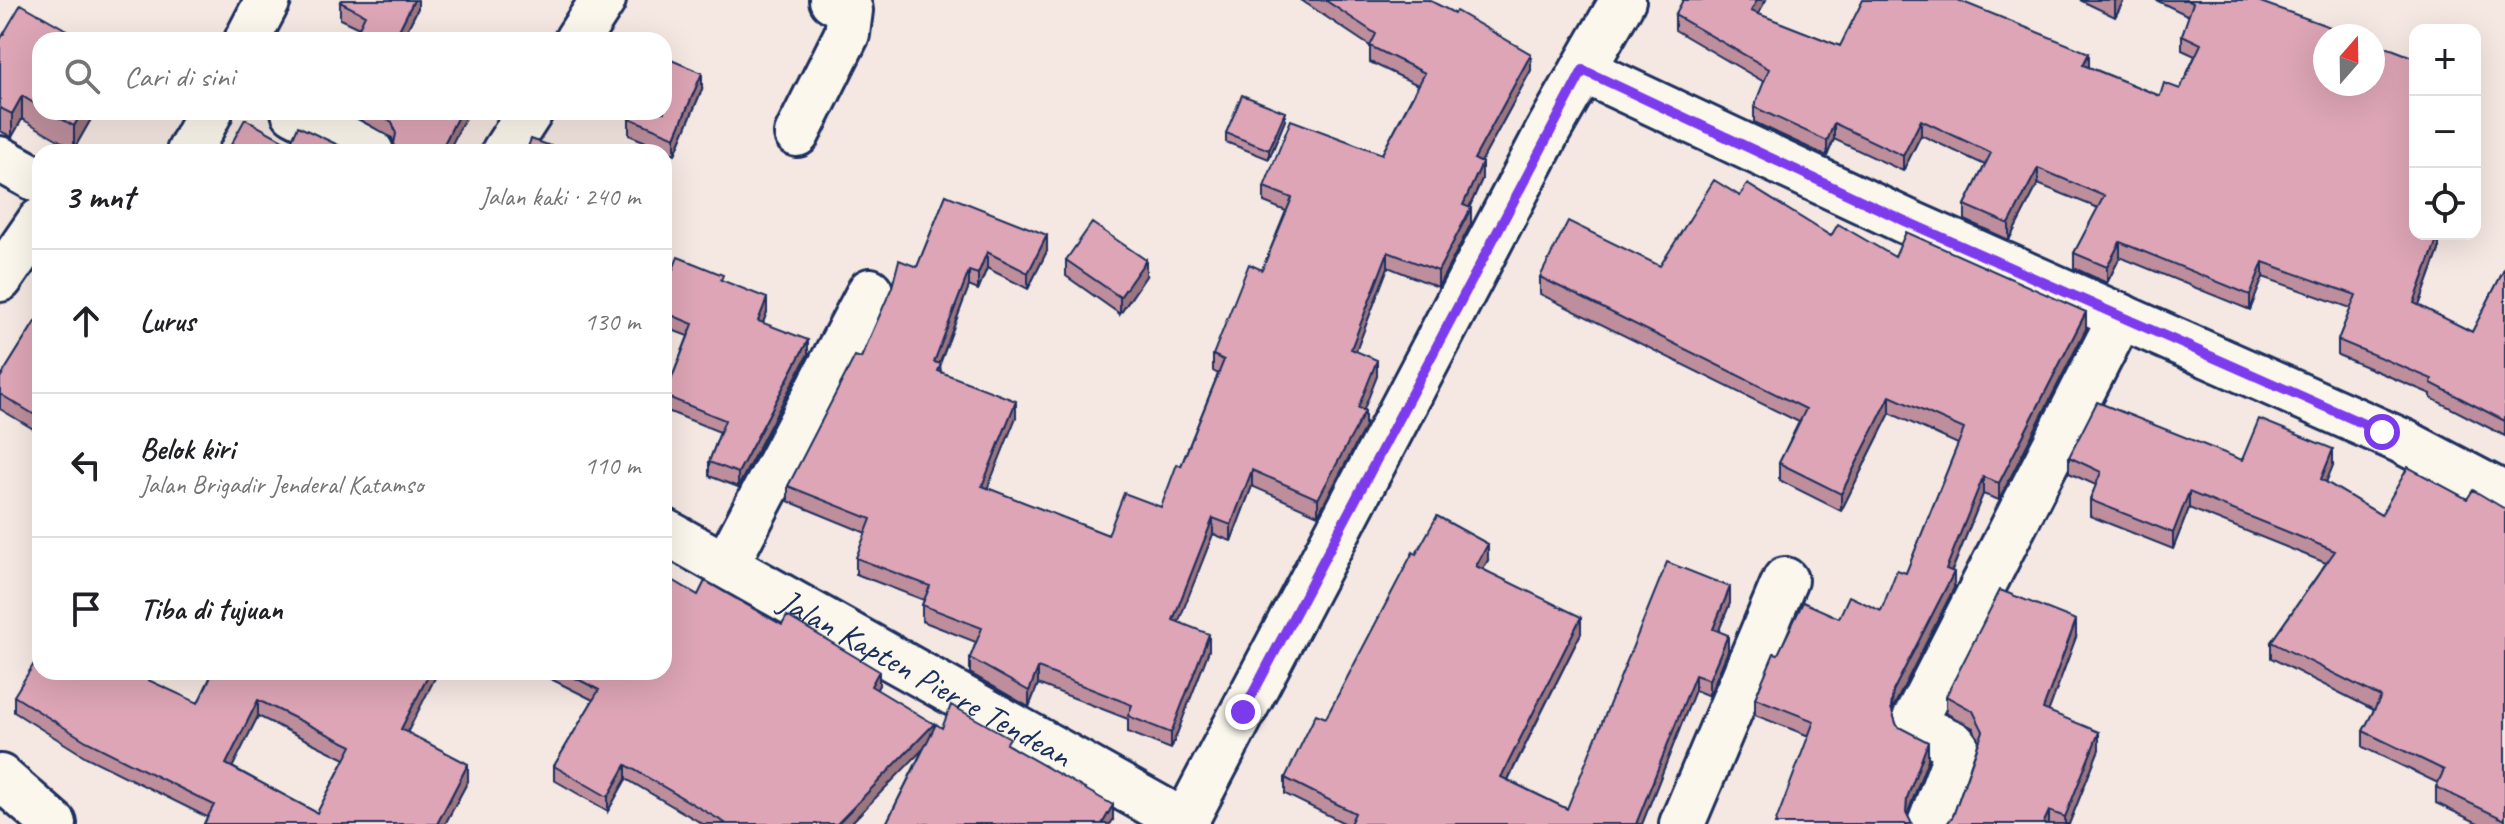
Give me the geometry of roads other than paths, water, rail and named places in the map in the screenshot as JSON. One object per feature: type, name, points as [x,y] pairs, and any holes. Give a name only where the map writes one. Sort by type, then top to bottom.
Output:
[{"type":"street","points":[[251,32],[268,0]]},
{"type":"street","points":[[582,32],[603,0]]},
{"type":"street","points":[[797,134],[847,34],[850,10],[832,0]]},
{"type":"street","points":[[1186,823],[1583,70],[1623,0]]},
{"type":"street","points":[[1583,70],[2121,316],[2343,413],[2505,495]]},
{"type":"street","points":[[193,144],[206,120]]},
{"type":"street","points":[[309,120],[356,144]]},
{"type":"street","points":[[509,144],[525,120]]},
{"type":"street","points":[[0,159],[32,177]]},
{"type":"street","points":[[0,279],[32,233]]},
{"type":"street","points":[[726,565],[870,291]]},
{"type":"street","points":[[1930,824],[1958,750],[1953,743],[1917,727],[1915,719],[2121,316]]},
{"type":"street","name":"Jalan Kapten Pierre Tendean","points":[[672,535],[1186,823]]},
{"type":"street","points":[[1682,824],[1785,580]]},
{"type":"street","points":[[0,777],[54,824]]}]
